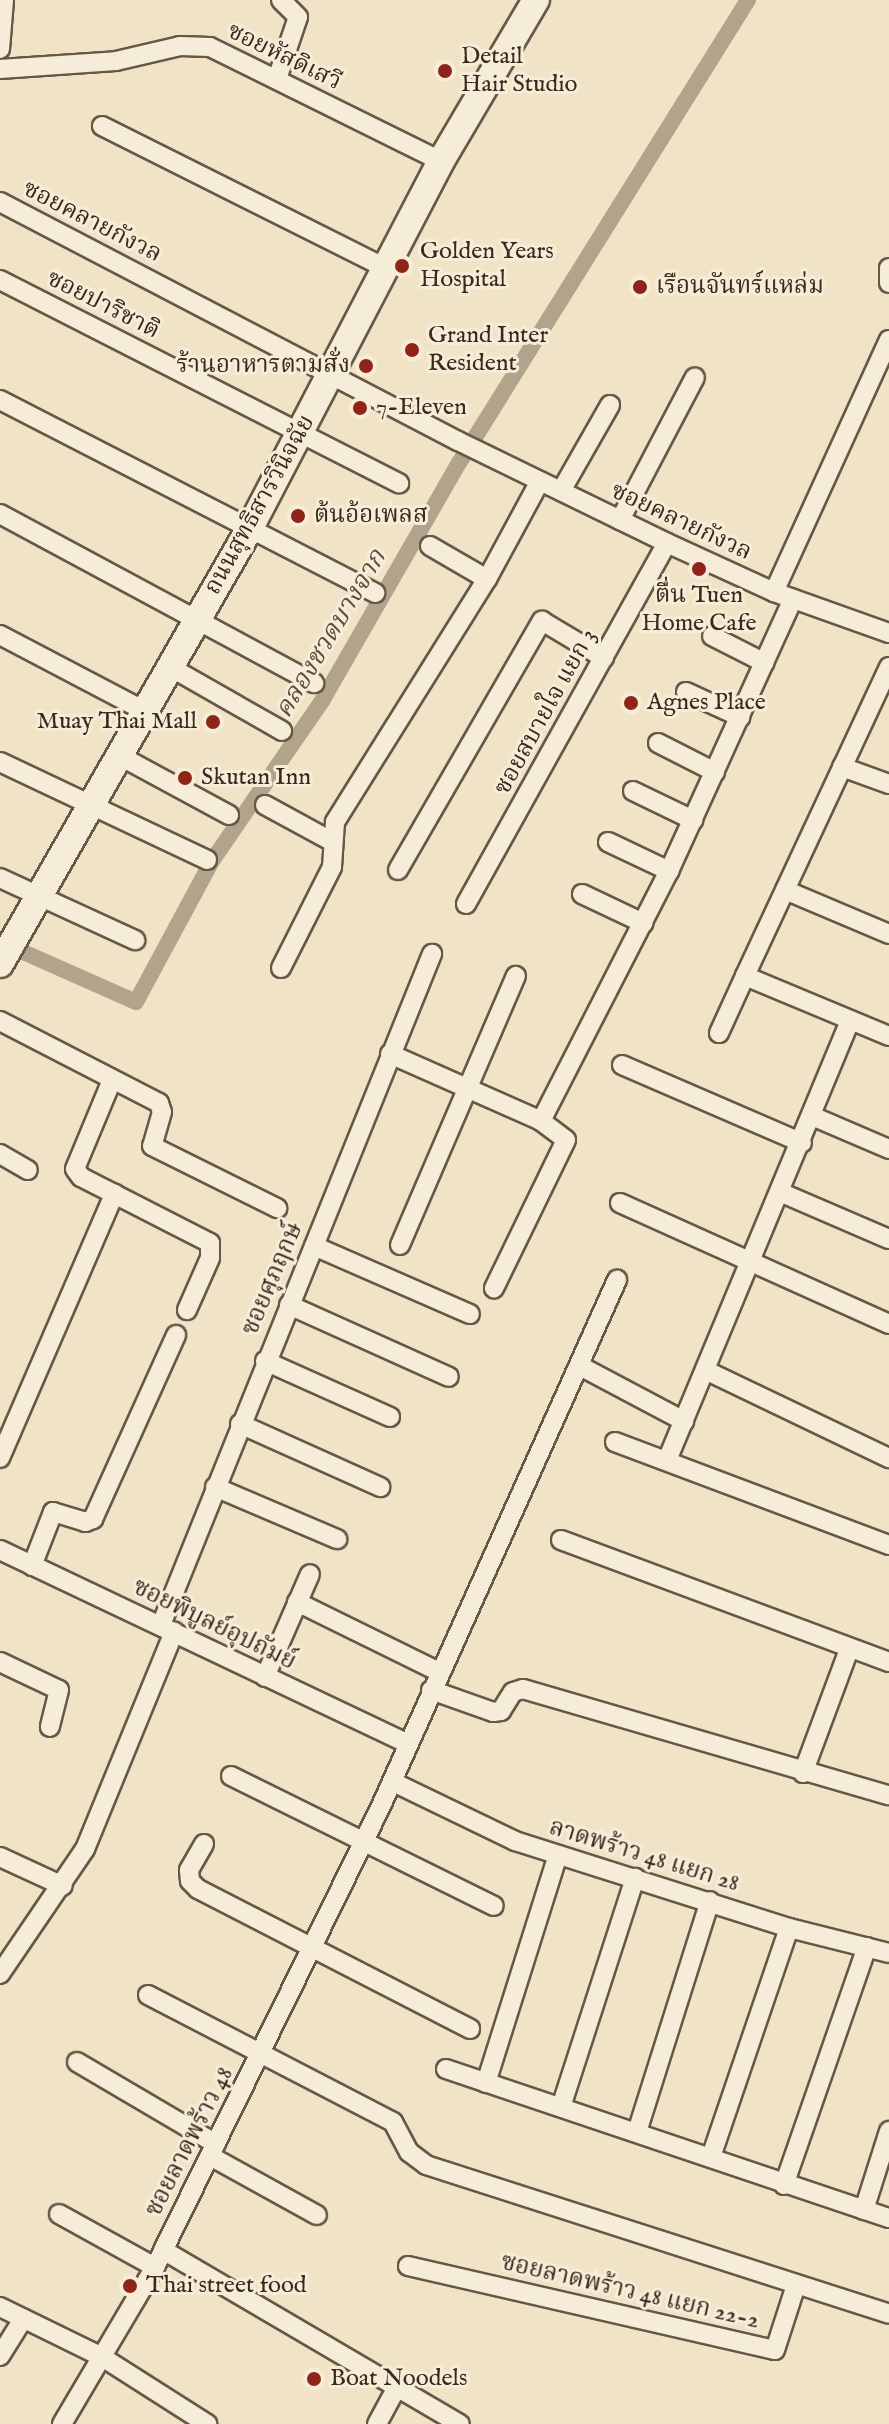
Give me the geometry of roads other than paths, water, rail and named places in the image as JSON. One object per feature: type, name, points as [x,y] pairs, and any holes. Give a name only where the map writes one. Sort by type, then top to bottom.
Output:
[{"type":"street","points":[[0,49],[4,0]]},
{"type":"street","points":[[277,79],[298,17],[281,0]]},
{"type":"street","name":"ถนนสุทธิสารวินิจฉัย","points":[[0,964],[251,526],[441,161],[536,0]]},
{"type":"street","name":"ซอยหัสดิเสวี","points":[[0,69],[116,61],[194,44],[277,79],[441,161]]},
{"type":"street","points":[[102,126],[385,268]]},
{"type":"street","name":"ซอยคลายกังวล","points":[[0,202],[332,372],[458,441],[667,543],[774,592],[889,633]]},
{"type":"street","points":[[889,268],[889,283]]},
{"type":"street","name":"ซอยปาริชาติ","points":[[0,280],[399,483]]},
{"type":"street","points":[[774,592],[881,380],[889,340]]},
{"type":"street","points":[[620,520],[695,377]]},
{"type":"street","points":[[0,400],[251,526],[375,593]]},
{"type":"street","points":[[561,491],[610,405]]},
{"type":"street","points":[[281,968],[332,867],[336,852],[331,841],[335,822],[487,579],[540,481]]},
{"type":"street","points":[[0,514],[314,683]]},
{"type":"street","name":"ซอยสบายใจ แยก 3","points":[[466,904],[667,543]]},
{"type":"street","points":[[430,546],[487,579]]},
{"type":"street","points":[[541,1121],[669,871],[793,599]]},
{"type":"street","points":[[398,870],[542,621],[604,658]]},
{"type":"street","points":[[0,635],[145,711]]},
{"type":"street","points":[[712,636],[765,663]]},
{"type":"street","points":[[170,667],[282,731]]},
{"type":"street","points":[[719,1033],[889,667]]},
{"type":"street","points":[[686,692],[740,717]]},
{"type":"street","points":[[658,743],[715,772]]},
{"type":"street","points":[[120,756],[229,815]]},
{"type":"street","points":[[0,762],[207,860]]},
{"type":"street","points":[[842,767],[889,784]]},
{"type":"street","points":[[633,791],[693,820]]},
{"type":"street","points":[[265,805],[331,841]]},
{"type":"street","points":[[608,842],[669,871]]},
{"type":"street","points":[[0,878],[135,940]]},
{"type":"street","points":[[785,890],[889,934]]},
{"type":"street","points":[[582,894],[643,923]]},
{"type":"street","name":"ซอยศุภฤกษ์","points":[[0,1974],[63,1886],[104,1810],[215,1487],[432,954]]},
{"type":"street","points":[[400,1245],[465,1087],[516,976]]},
{"type":"street","points":[[745,976],[889,1036]]},
{"type":"street","points":[[0,1021],[163,1107],[152,1146],[277,1208]]},
{"type":"street","points":[[668,1458],[782,1193],[850,1021]]},
{"type":"street","points":[[390,1054],[541,1121],[564,1135],[564,1149],[494,1288]]},
{"type":"street","points":[[622,1065],[802,1143]]},
{"type":"street","points":[[112,1080],[75,1169],[114,1194],[210,1243],[210,1258],[187,1310]]},
{"type":"street","points":[[812,1116],[889,1149]]},
{"type":"street","points":[[0,1154],[28,1170]]},
{"type":"street","points":[[782,1193],[889,1239]]},
{"type":"street","points":[[0,1458],[114,1194]]},
{"type":"street","points":[[620,1203],[889,1324]]},
{"type":"street","points":[[314,1246],[470,1314]]},
{"type":"street","name":"ซอยลาดพร้าว 48","points":[[460,2424],[159,2258],[262,2052],[308,1949],[393,1782],[439,1672],[617,1280]]},
{"type":"street","points":[[289,1305],[449,1377]]},
{"type":"street","points":[[32,1566],[53,1512],[85,1522],[96,1513],[176,1335]]},
{"type":"street","points":[[265,1361],[390,1417]]},
{"type":"street","points":[[580,1366],[684,1421]]},
{"type":"street","points":[[705,1370],[889,1458]]},
{"type":"street","points":[[240,1424],[380,1487]]},
{"type":"street","points":[[615,1442],[668,1458],[889,1545]]},
{"type":"street","points":[[215,1487],[337,1539]]},
{"type":"street","points":[[561,1540],[889,1662]]},
{"type":"street","name":"ซอยพิบูลย์อุปถัมย์","points":[[0,1550],[408,1744]]},
{"type":"street","points":[[265,1677],[310,1574]]},
{"type":"street","points":[[297,1602],[439,1672]]},
{"type":"street","points":[[803,1773],[849,1649]]},
{"type":"street","points":[[0,1662],[59,1690],[50,1727]]},
{"type":"street","points":[[431,1690],[498,1712],[513,1692],[523,1689],[803,1773],[889,1795]]},
{"type":"street","points":[[231,1776],[494,1906]]},
{"type":"street","name":"ลาดพร้าว 48 แยก 28","points":[[393,1782],[499,1835],[789,1928],[889,1953]]},
{"type":"street","points":[[204,1844],[189,1870],[190,1881],[308,1949],[470,2029]]},
{"type":"street","points":[[486,2083],[558,1855]]},
{"type":"street","points":[[0,1857],[63,1886]]},
{"type":"street","points":[[561,2107],[635,1878]]},
{"type":"street","points":[[637,2132],[710,1901]]},
{"type":"street","points":[[711,2157],[789,1928]]},
{"type":"street","points":[[784,2185],[867,1947]]},
{"type":"street","points":[[148,1995],[393,2122],[409,2152],[426,2165],[889,2314]]},
{"type":"street","points":[[77,2062],[317,2215]]},
{"type":"street","points":[[446,2069],[889,2218]]},
{"type":"street","points":[[864,2210],[889,2131]]},
{"type":"street","points":[[59,2214],[159,2258],[62,2424]]},
{"type":"street","name":"ซอยลาดพร้าว 48 แยก 22-2","points":[[408,2266],[775,2350],[796,2285]]},
{"type":"street","points":[[0,2307],[102,2357],[194,2421]]},
{"type":"street","points":[[0,2356],[23,2319]]},
{"type":"street","points":[[377,2424],[397,2387]]},
{"type":"waterway","name":"คลองชวดบางจาก","points":[[5,944],[136,1002],[212,861],[322,701],[459,463],[748,0]]},
{"type":"place","name":"Detail Hair Studio","points":[[445,71]]},
{"type":"place","name":"Golden Years Hospital","points":[[402,266]]},
{"type":"place","name":"เรือนจันทร์แหล่ม","points":[[640,287]]},
{"type":"place","name":"Grand Inter Resident","points":[[412,350]]},
{"type":"place","name":"ร้านอาหารตามสั่ง","points":[[366,366]]},
{"type":"place","name":"7-Eleven","points":[[360,408]]},
{"type":"place","name":"ต้นอ้อเพลส","points":[[298,516]]},
{"type":"place","name":"ตื่น Tuen Home Cafe","points":[[699,569]]},
{"type":"place","name":"Agnes Place","points":[[631,703]]},
{"type":"place","name":"Muay Thai Mall","points":[[213,722]]},
{"type":"place","name":"Skutan Inn","points":[[185,778]]},
{"type":"place","name":"Thai street food","points":[[130,2286]]},
{"type":"place","name":"Boat Noodels","points":[[314,2379]]}]
